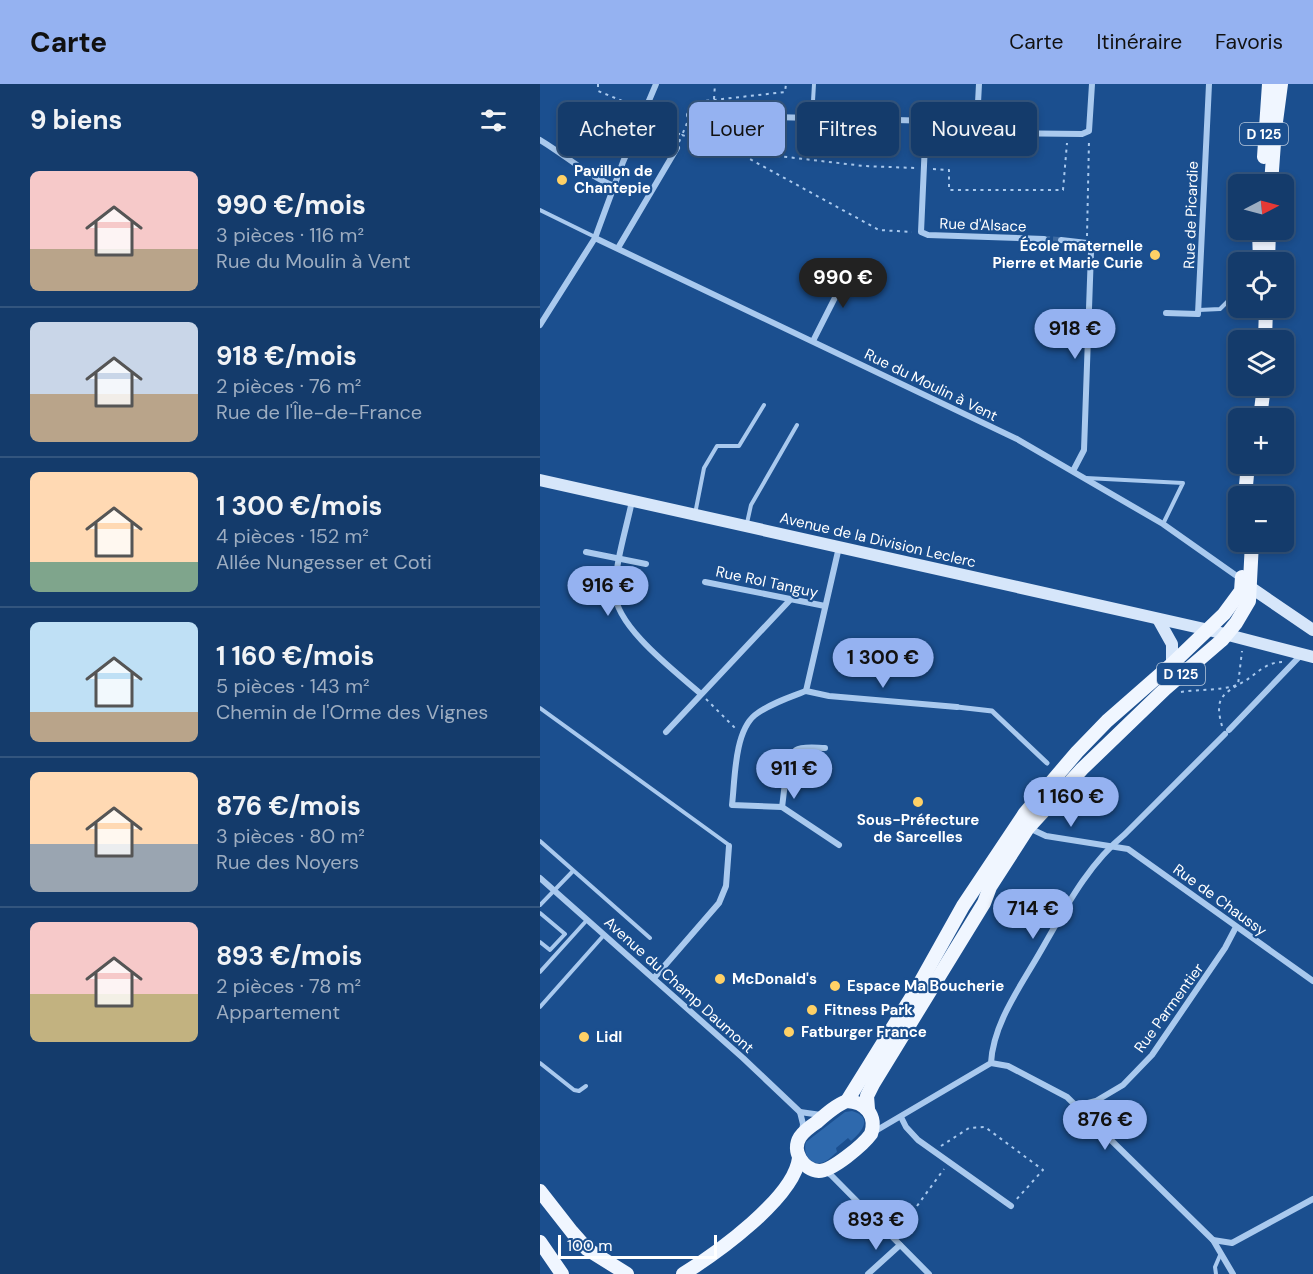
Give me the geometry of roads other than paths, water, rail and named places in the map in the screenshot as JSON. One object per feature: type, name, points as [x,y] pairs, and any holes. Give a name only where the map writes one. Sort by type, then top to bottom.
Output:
[{"type":"main road","name":"D 125","points":[[1262,174],[1269,84]]},
{"type":"main road","name":"D 125","points":[[1272,174],[1281,84]]},
{"type":"main road","name":"Avenue de la Division Leclerc","points":[[540,480],[1209,630],[1303,658]]},
{"type":"main road","name":"D 125","points":[[869,1111],[867,1096],[873,1084],[984,903],[990,887],[1028,828],[1082,769],[1161,693],[1227,635],[1249,600],[1244,584],[1244,552]]},
{"type":"main road","name":"D 125","points":[[847,1101],[963,906],[1025,813],[1107,721],[1209,630],[1231,607],[1244,584],[1250,552]]},
{"type":"main road","points":[[1244,584],[1313,630]]},
{"type":"main road","points":[[1158,619],[1170,638],[1173,652],[1172,664]]},
{"type":"main road","points":[[683,1274],[740,1232],[784,1190],[796,1172],[799,1158],[797,1147],[801,1136],[825,1115],[847,1101],[860,1103],[869,1111],[873,1127],[871,1134],[825,1170],[784,1190]]},
{"type":"main road","points":[[799,1158],[808,1168],[825,1170]]},
{"type":"main road","points":[[540,1191],[587,1249],[627,1274]]},
{"type":"main road","points":[[540,1242],[562,1274]]},
{"type":"main road","points":[[540,1255],[552,1274]]},
{"type":"street","points":[[540,325],[595,238],[656,84]]},
{"type":"street","points":[[978,102],[979,84]]},
{"type":"street","points":[[1037,134],[1085,133],[1092,84]]},
{"type":"street","name":"Rue de Picardie","points":[[1199,310],[1209,84]]},
{"type":"street","points":[[540,141],[559,151],[596,179],[614,186]]},
{"type":"street","points":[[618,248],[672,156]]},
{"type":"street","name":"Rue d'Alsace","points":[[924,156],[921,232],[928,235],[1044,239]]},
{"type":"street","name":"Rue du Moulin à Vent","points":[[595,238],[1017,439],[1162,524],[1244,584]]},
{"type":"street","points":[[1061,240],[1087,243],[1091,252],[1084,450],[1073,471]]},
{"type":"street","points":[[813,342],[851,266]]},
{"type":"street","points":[[1166,313],[1198,314],[1199,310]]},
{"type":"street","points":[[632,500],[615,594],[620,615],[636,635],[701,694]]},
{"type":"street","points":[[806,691],[839,547]]},
{"type":"street","points":[[586,552],[646,564]]},
{"type":"street","name":"Rue Rol Tanguy","points":[[705,582],[825,606]]},
{"type":"street","points":[[666,732],[790,600]]},
{"type":"street","points":[[991,1063],[992,1052],[1006,1012],[1077,888],[1109,847],[1125,834],[1303,658]]},
{"type":"street","points":[[839,845],[782,807],[732,805],[739,745],[747,724],[755,715],[806,691],[830,696],[992,711],[1047,763]]},
{"type":"street","points":[[782,807],[789,758],[794,750],[825,748]]},
{"type":"street","name":"Rue de Chaussy","points":[[1028,828],[1046,836],[1128,849],[1313,981]]},
{"type":"street","points":[[654,978],[718,903],[726,886],[729,846]]},
{"type":"street","name":"Avenue du Champ Daumont","points":[[540,878],[654,978],[800,1112]]},
{"type":"street","name":"Rue Parmentier","points":[[1076,1106],[1096,1101],[1123,1085],[1152,1055],[1225,948],[1236,927]]},
{"type":"street","points":[[871,1134],[991,1063],[1008,1066],[1067,1097],[1213,1240],[1233,1274]]},
{"type":"street","points":[[869,1111],[881,1119],[899,1118]]},
{"type":"street","points":[[801,1136],[803,1124],[800,1112],[825,1115]]},
{"type":"street","points":[[899,1118],[906,1127],[934,1150],[1011,1206]]},
{"type":"street","points":[[825,1170],[929,1274]]},
{"type":"street","points":[[1213,1240],[1232,1243],[1313,1199]]},
{"type":"street","points":[[868,1274],[900,1245]]},
{"type":"lane","points":[[813,102],[814,84]]},
{"type":"lane","points":[[540,210],[595,238]]},
{"type":"lane","points":[[1199,310],[1220,309],[1228,301]]},
{"type":"lane","points":[[695,515],[704,468],[717,446],[739,446],[764,405]]},
{"type":"lane","points":[[746,526],[751,505],[796,425]]},
{"type":"lane","points":[[1085,478],[1182,483],[1162,524]]},
{"type":"lane","points":[[540,708],[729,846]]},
{"type":"lane","points":[[540,842],[650,938]]},
{"type":"lane","points":[[540,905],[573,871]]},
{"type":"lane","points":[[540,913],[565,934],[550,950],[540,942]]},
{"type":"lane","points":[[540,972],[587,919]]},
{"type":"lane","points":[[540,1007],[604,934]]},
{"type":"lane","points":[[540,1063],[574,1090],[579,1091],[586,1086]]},
{"type":"lane","points":[[1216,1274],[1215,1267],[1221,1252]]},
{"type":"tunnel","points":[[1044,239],[1061,240]]},
{"type":"place","name":"Pavillon de Chantepie","points":[[562,180]]},
{"type":"place","name":"École maternelle Pierre et Marie Curie","points":[[1155,255]]},
{"type":"place","name":"Sous-Préfecture de Sarcelles","points":[[918,802]]},
{"type":"place","name":"McDonald's","points":[[720,979]]},
{"type":"place","name":"Espace Ma Boucherie","points":[[835,986]]},
{"type":"place","name":"Fitness Park","points":[[812,1010]]},
{"type":"place","name":"Fatburger France","points":[[789,1032]]},
{"type":"place","name":"Lidl","points":[[584,1037]]}]
